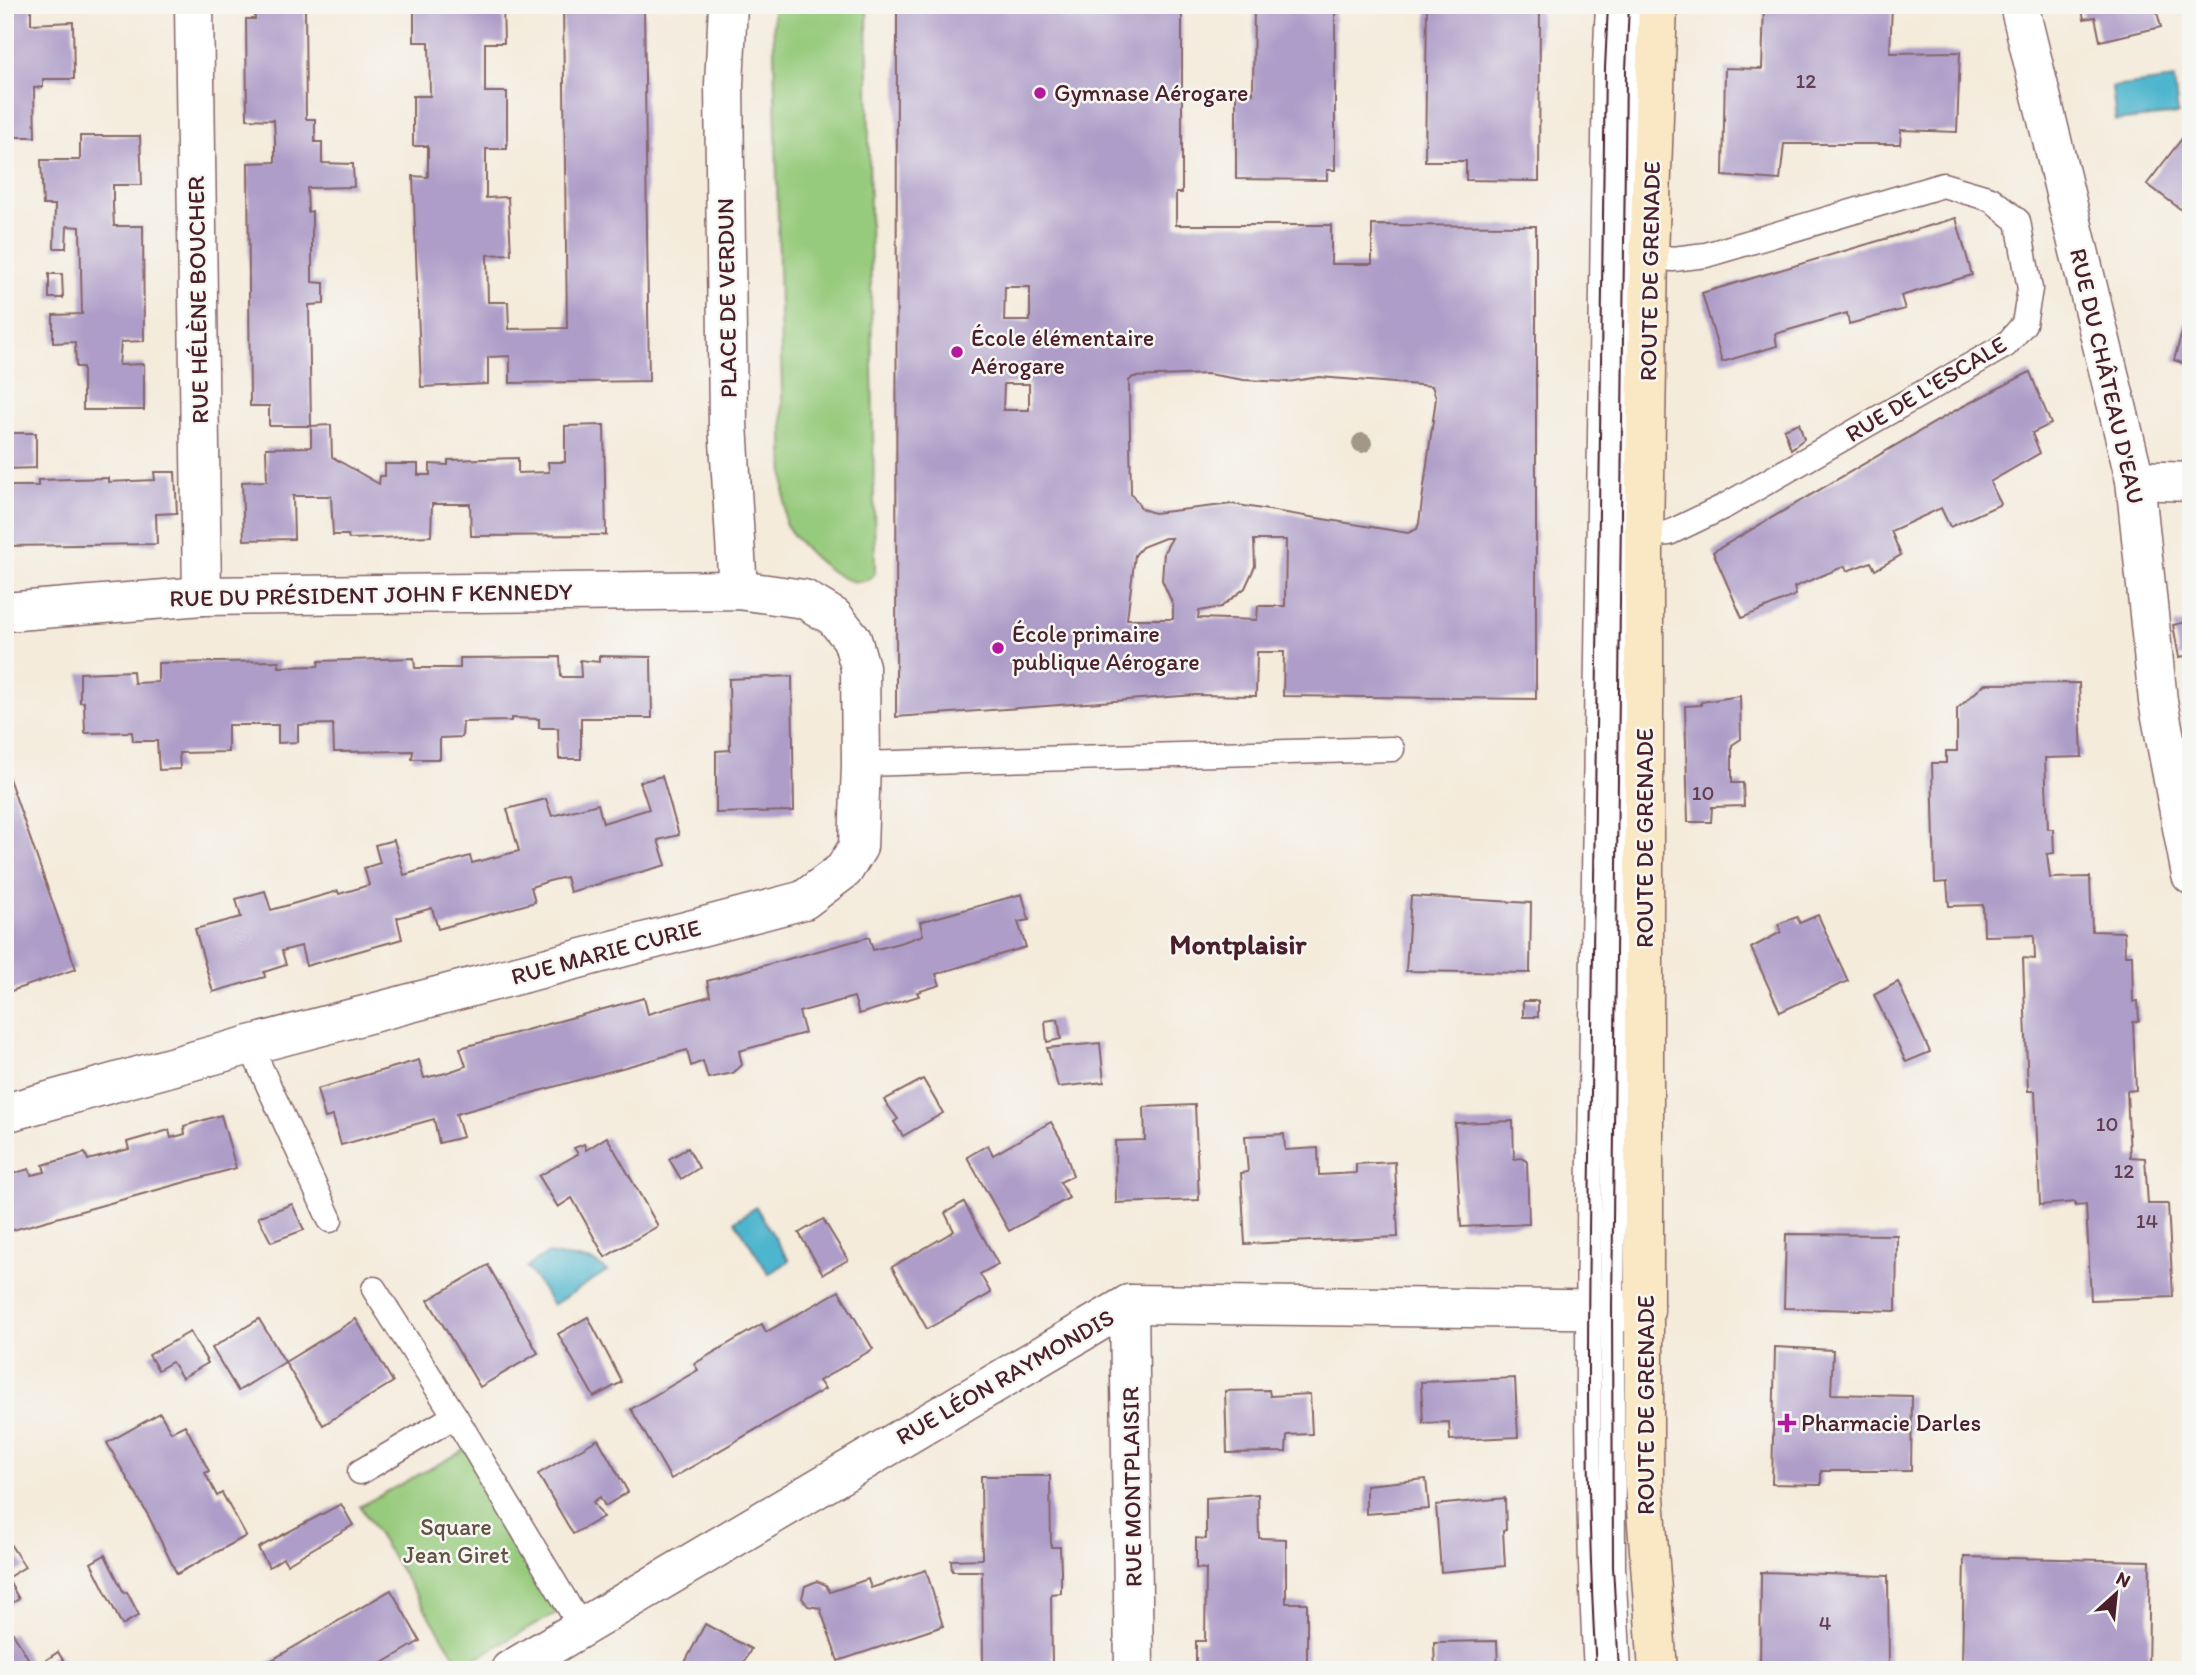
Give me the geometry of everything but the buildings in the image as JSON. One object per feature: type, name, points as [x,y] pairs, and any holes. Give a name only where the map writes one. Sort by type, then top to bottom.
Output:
[{"type":"street","name":"RUE HÉLÈNE BOUCHER","points":[[194,5],[202,596]]},
{"type":"street","name":"PLACE DE VERDUN","points":[[728,5],[724,84],[728,410],[738,590]]},
{"type":"street","name":"ROUTE DE GRENADE","points":[[1658,5],[1649,256],[1644,535],[1615,1309],[1644,1499],[1658,1670]]},
{"type":"street","name":"RUE DU CHÂTEAU D'EAU","points":[[2019,5],[2135,480],[2158,702],[2191,875]]},
{"type":"street","points":[[2135,480],[2191,482]]},
{"type":"street","name":"RUE DU PRÉSIDENT JOHN F KENNEDY","points":[[5,612],[202,596],[738,590]]},
{"type":"street","name":"RUE MARIE CURIE","points":[[5,1113],[250,1045],[804,900],[844,870],[858,847],[860,667],[852,639],[834,617],[804,599],[738,590]]},
{"type":"street","name":"RUE LÉON RAYMONDIS","points":[[510,1670],[1129,1304],[1615,1309]]},
{"type":"street","name":"RUE MONTPLAISIR","points":[[1129,1304],[1134,1670]]},
{"type":"lane","points":[[1596,1670],[1590,1561],[1615,1309],[1598,492],[1608,5]]},
{"type":"lane","points":[[1619,1670],[1613,1567],[1626,69],[1629,5]]},
{"type":"lane","name":"RUE DE L'ESCALE","points":[[1644,535],[1669,533],[1725,506],[2006,345],[2024,324],[2030,289],[2018,221],[1991,199],[1943,185],[1706,255],[1673,259],[1649,256]]},
{"type":"lane","points":[[861,764],[1392,749]]},
{"type":"lane","points":[[250,1045],[330,1220]]},
{"type":"lane","points":[[374,1289],[455,1416],[581,1627]]},
{"type":"lane","points":[[360,1472],[455,1416]]},
{"type":"green space","points":[[773,5],[867,5],[875,573],[865,581],[853,581],[826,568],[801,544],[785,523]]},
{"type":"green space","name":"Square Jean Giret","points":[[472,1446],[569,1606],[461,1666],[360,1506]]},
{"type":"water","points":[[2174,79],[2178,114],[2116,121],[2112,87]]},
{"type":"water","points":[[756,1207],[789,1261],[769,1274],[735,1221]]},
{"type":"water","points":[[547,1254],[593,1261],[607,1271],[553,1305],[527,1267]]},
{"type":"tram line","points":[[1596,1670],[1589,1509],[1589,1267],[1601,307],[1608,5]]},
{"type":"tram line","points":[[1619,1670],[1613,1567],[1612,1308],[1626,70],[1629,5]]},
{"type":"place","name":"Gymnase Aérogare","points":[[1040,93]]},
{"type":"place","name":"École élémentaire Aérogare","points":[[957,352]]},
{"type":"place","name":"École primaire publique Aérogare","points":[[998,648]]},
{"type":"place","name":"Pharmacie Darles","points":[[1787,1423]]},
{"type":"district","name":"Montplaisir","points":[[1238,944]]}]
